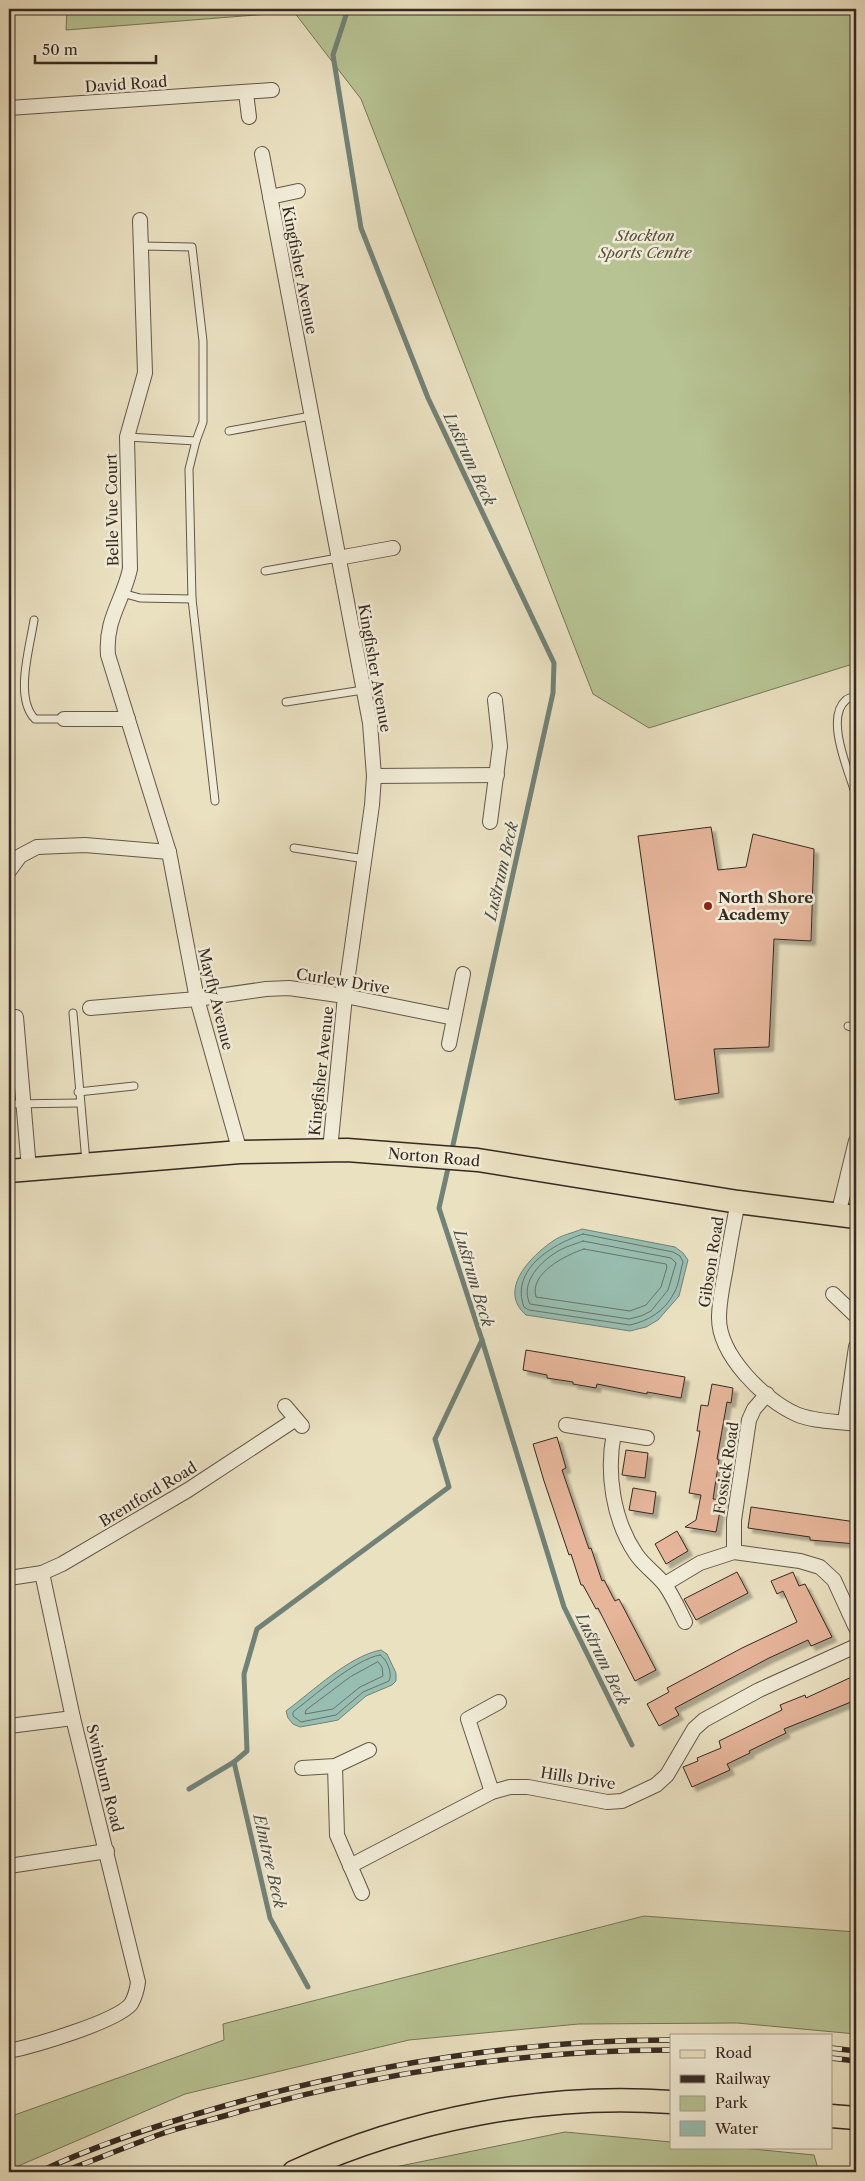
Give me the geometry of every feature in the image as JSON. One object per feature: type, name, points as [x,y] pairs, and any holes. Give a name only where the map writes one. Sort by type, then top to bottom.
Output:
[{"type":"main road","name":"Norton Road","points":[[19,1170],[240,1152],[330,1150],[457,1158],[738,1202],[847,1216]]},
{"type":"main road","points":[[294,2172],[367,2142],[417,2127],[461,2117],[507,2109],[560,2104],[670,2102]]},
{"type":"main road","points":[[832,2116],[856,2118]]},
{"type":"street","name":"David Road","points":[[9,108],[272,90]]},
{"type":"street","points":[[246,93],[249,117]]},
{"type":"street","name":"Kingfisher Avenue","points":[[262,154],[370,723],[374,776],[365,860],[345,996],[330,1150]]},
{"type":"street","name":"Kingfisher Avenue","points":[[270,197],[298,191]]},
{"type":"street","name":"Belle Vue Court","points":[[140,220],[145,373],[127,437],[130,569],[112,614],[107,644],[111,667],[169,852]]},
{"type":"street","points":[[338,558],[393,548]]},
{"type":"street","points":[[490,822],[500,746],[495,700]]},
{"type":"street","points":[[64,719],[128,719]]},
{"type":"street","points":[[374,776],[497,775]]},
{"type":"street","points":[[9,872],[20,856],[37,847],[85,845],[169,852]]},
{"type":"street","name":"Mayfly Avenue","points":[[169,852],[196,999],[240,1152]]},
{"type":"street","points":[[449,1044],[463,974]]},
{"type":"street","name":"Curlew Drive","points":[[90,1008],[196,999],[266,989],[289,988],[345,996],[454,1018]]},
{"type":"street","points":[[16,1017],[24,1104],[19,1170]]},
{"type":"street","points":[[847,1216],[856,1141]]},
{"type":"street","name":"Gibson Road","points":[[738,1202],[720,1304],[722,1340],[733,1360],[767,1394],[797,1414],[850,1423]]},
{"type":"street","points":[[833,1294],[856,1316]]},
{"type":"street","points":[[850,1423],[856,1347]]},
{"type":"street","name":"Fossick Road","points":[[734,1552],[734,1520],[749,1420],[754,1409],[767,1394]]},
{"type":"street","name":"Brentford Road","points":[[9,1578],[42,1573],[62,1564],[299,1422],[285,1406]]},
{"type":"street","points":[[566,1425],[647,1438]]},
{"type":"street","points":[[614,1433],[610,1450],[610,1479],[624,1530],[638,1556],[665,1584],[685,1622]]},
{"type":"street","points":[[665,1584],[700,1563],[734,1552],[800,1561],[820,1568],[834,1580],[856,1628]]},
{"type":"street","name":"Swinburn Road","points":[[9,2051],[85,2028],[130,2005],[137,1990],[137,1973],[73,1718],[42,1573]]},
{"type":"street","name":"Hills Drive","points":[[350,1866],[492,1792],[528,1787],[607,1802],[622,1800],[656,1785],[666,1775],[694,1730],[704,1720],[759,1690],[856,1646]]},
{"type":"street","points":[[492,1792],[468,1719],[499,1702]]},
{"type":"street","points":[[9,1726],[73,1718]]},
{"type":"street","points":[[302,1768],[335,1766],[369,1750]]},
{"type":"street","points":[[335,1766],[337,1835],[362,1893]]},
{"type":"street","points":[[9,1866],[107,1851]]},
{"type":"lane","points":[[142,246],[192,247],[204,340],[204,422],[196,441],[189,469],[192,599],[215,801]]},
{"type":"lane","points":[[229,431],[311,416]]},
{"type":"lane","points":[[127,437],[196,441]]},
{"type":"lane","points":[[266,571],[338,558]]},
{"type":"lane","points":[[122,593],[140,598],[192,599]]},
{"type":"lane","points":[[34,620],[24,687],[26,703],[30,714],[35,719],[64,719]]},
{"type":"lane","points":[[286,702],[363,690]]},
{"type":"lane","points":[[856,696],[845,700],[838,714],[836,728],[856,796]]},
{"type":"lane","points":[[294,848],[365,860]]},
{"type":"lane","points":[[74,1013],[78,1092],[86,1165]]},
{"type":"lane","points":[[848,1026],[856,1029]]},
{"type":"lane","points":[[78,1092],[134,1086]]},
{"type":"lane","points":[[9,1104],[79,1103]]},
{"type":"green space","name":"Stockton Sports Centre","points":[[67,9],[856,9],[856,283],[850,308],[850,392],[856,411],[856,663],[649,728],[593,694],[361,99],[294,12],[66,30]]},
{"type":"green space","points":[[644,1916],[856,1932],[856,2034],[737,2023],[579,2024],[409,2040],[185,2094],[9,2170],[9,2117],[224,2040],[223,2024]]},
{"type":"green space","points":[[565,2132],[670,2142],[670,2148],[742,2148],[814,2155],[819,2172],[371,2172]]},
{"type":"water","points":[[582,1229],[675,1247],[683,1253],[688,1260],[679,1296],[658,1320],[646,1327],[630,1331],[526,1315],[518,1305],[515,1295],[520,1274],[544,1247],[563,1236]]},
{"type":"water","points":[[381,1650],[387,1654],[396,1673],[396,1681],[392,1685],[366,1696],[338,1720],[300,1727],[293,1724],[288,1718],[286,1711],[332,1675],[356,1659]]},
{"type":"building","points":[[711,827],[718,870],[746,867],[753,834],[814,849],[811,941],[774,939],[769,1047],[714,1049],[719,1093],[675,1100],[638,836]]},
{"type":"building","points":[[526,1350],[685,1377],[681,1398],[647,1392],[647,1394],[597,1384],[596,1388],[547,1378],[547,1375],[523,1370]]},
{"type":"building","points":[[712,1384],[733,1388],[731,1403],[727,1402],[717,1459],[719,1460],[713,1499],[722,1500],[716,1532],[685,1527],[696,1520],[701,1495],[689,1493],[700,1431],[697,1431],[701,1405],[708,1406]]},
{"type":"building","points":[[557,1437],[566,1468],[562,1470],[602,1581],[604,1580],[615,1601],[619,1599],[656,1670],[635,1681],[598,1608],[596,1609],[583,1585],[581,1585],[544,1481],[533,1444]]},
{"type":"building","points":[[626,1450],[648,1453],[645,1478],[622,1475]]},
{"type":"building","points":[[633,1488],[656,1492],[653,1514],[629,1510]]},
{"type":"building","points":[[751,1507],[856,1522],[856,1544],[810,1540],[810,1537],[748,1528]]},
{"type":"building","points":[[677,1531],[688,1551],[666,1564],[655,1544]]},
{"type":"building","points":[[737,1572],[748,1593],[696,1620],[684,1599]]},
{"type":"building","points":[[793,1572],[799,1586],[805,1584],[832,1637],[811,1646],[808,1640],[769,1658],[675,1708],[679,1715],[659,1726],[647,1704],[669,1692],[667,1688],[742,1648],[797,1622],[783,1591],[777,1594],[771,1581]]},
{"type":"building","points":[[856,1675],[856,1700],[784,1729],[786,1733],[727,1764],[730,1770],[692,1787],[683,1767],[698,1761],[697,1758],[721,1748],[719,1741],[782,1710],[780,1705],[805,1695],[806,1698]]},
{"type":"waterway","name":"Lustrum Beck","points":[[348,9],[333,55],[361,228],[428,398],[554,663],[553,693],[451,1154]]},
{"type":"waterway","name":"Lustrum Beck","points":[[449,1164],[439,1208],[482,1340],[564,1607],[632,1745]]},
{"type":"waterway","points":[[189,1789],[234,1762],[247,1751],[244,1674],[257,1629],[449,1487],[435,1439],[482,1340]]},
{"type":"waterway","name":"Elmtree Beck","points":[[234,1762],[270,1918],[308,1987]]},
{"type":"railway","points":[[39,2172],[84,2152],[153,2127],[278,2091],[333,2078],[389,2067],[502,2050],[615,2041],[670,2040]]},
{"type":"railway","points":[[832,2048],[856,2051]]},
{"type":"railway","points":[[62,2172],[180,2128],[290,2098],[398,2075],[507,2059],[562,2054],[670,2050]]},
{"type":"railway","points":[[832,2058],[856,2061]]},
{"type":"place","name":"North Shore Academy","points":[[708,906]]}]
